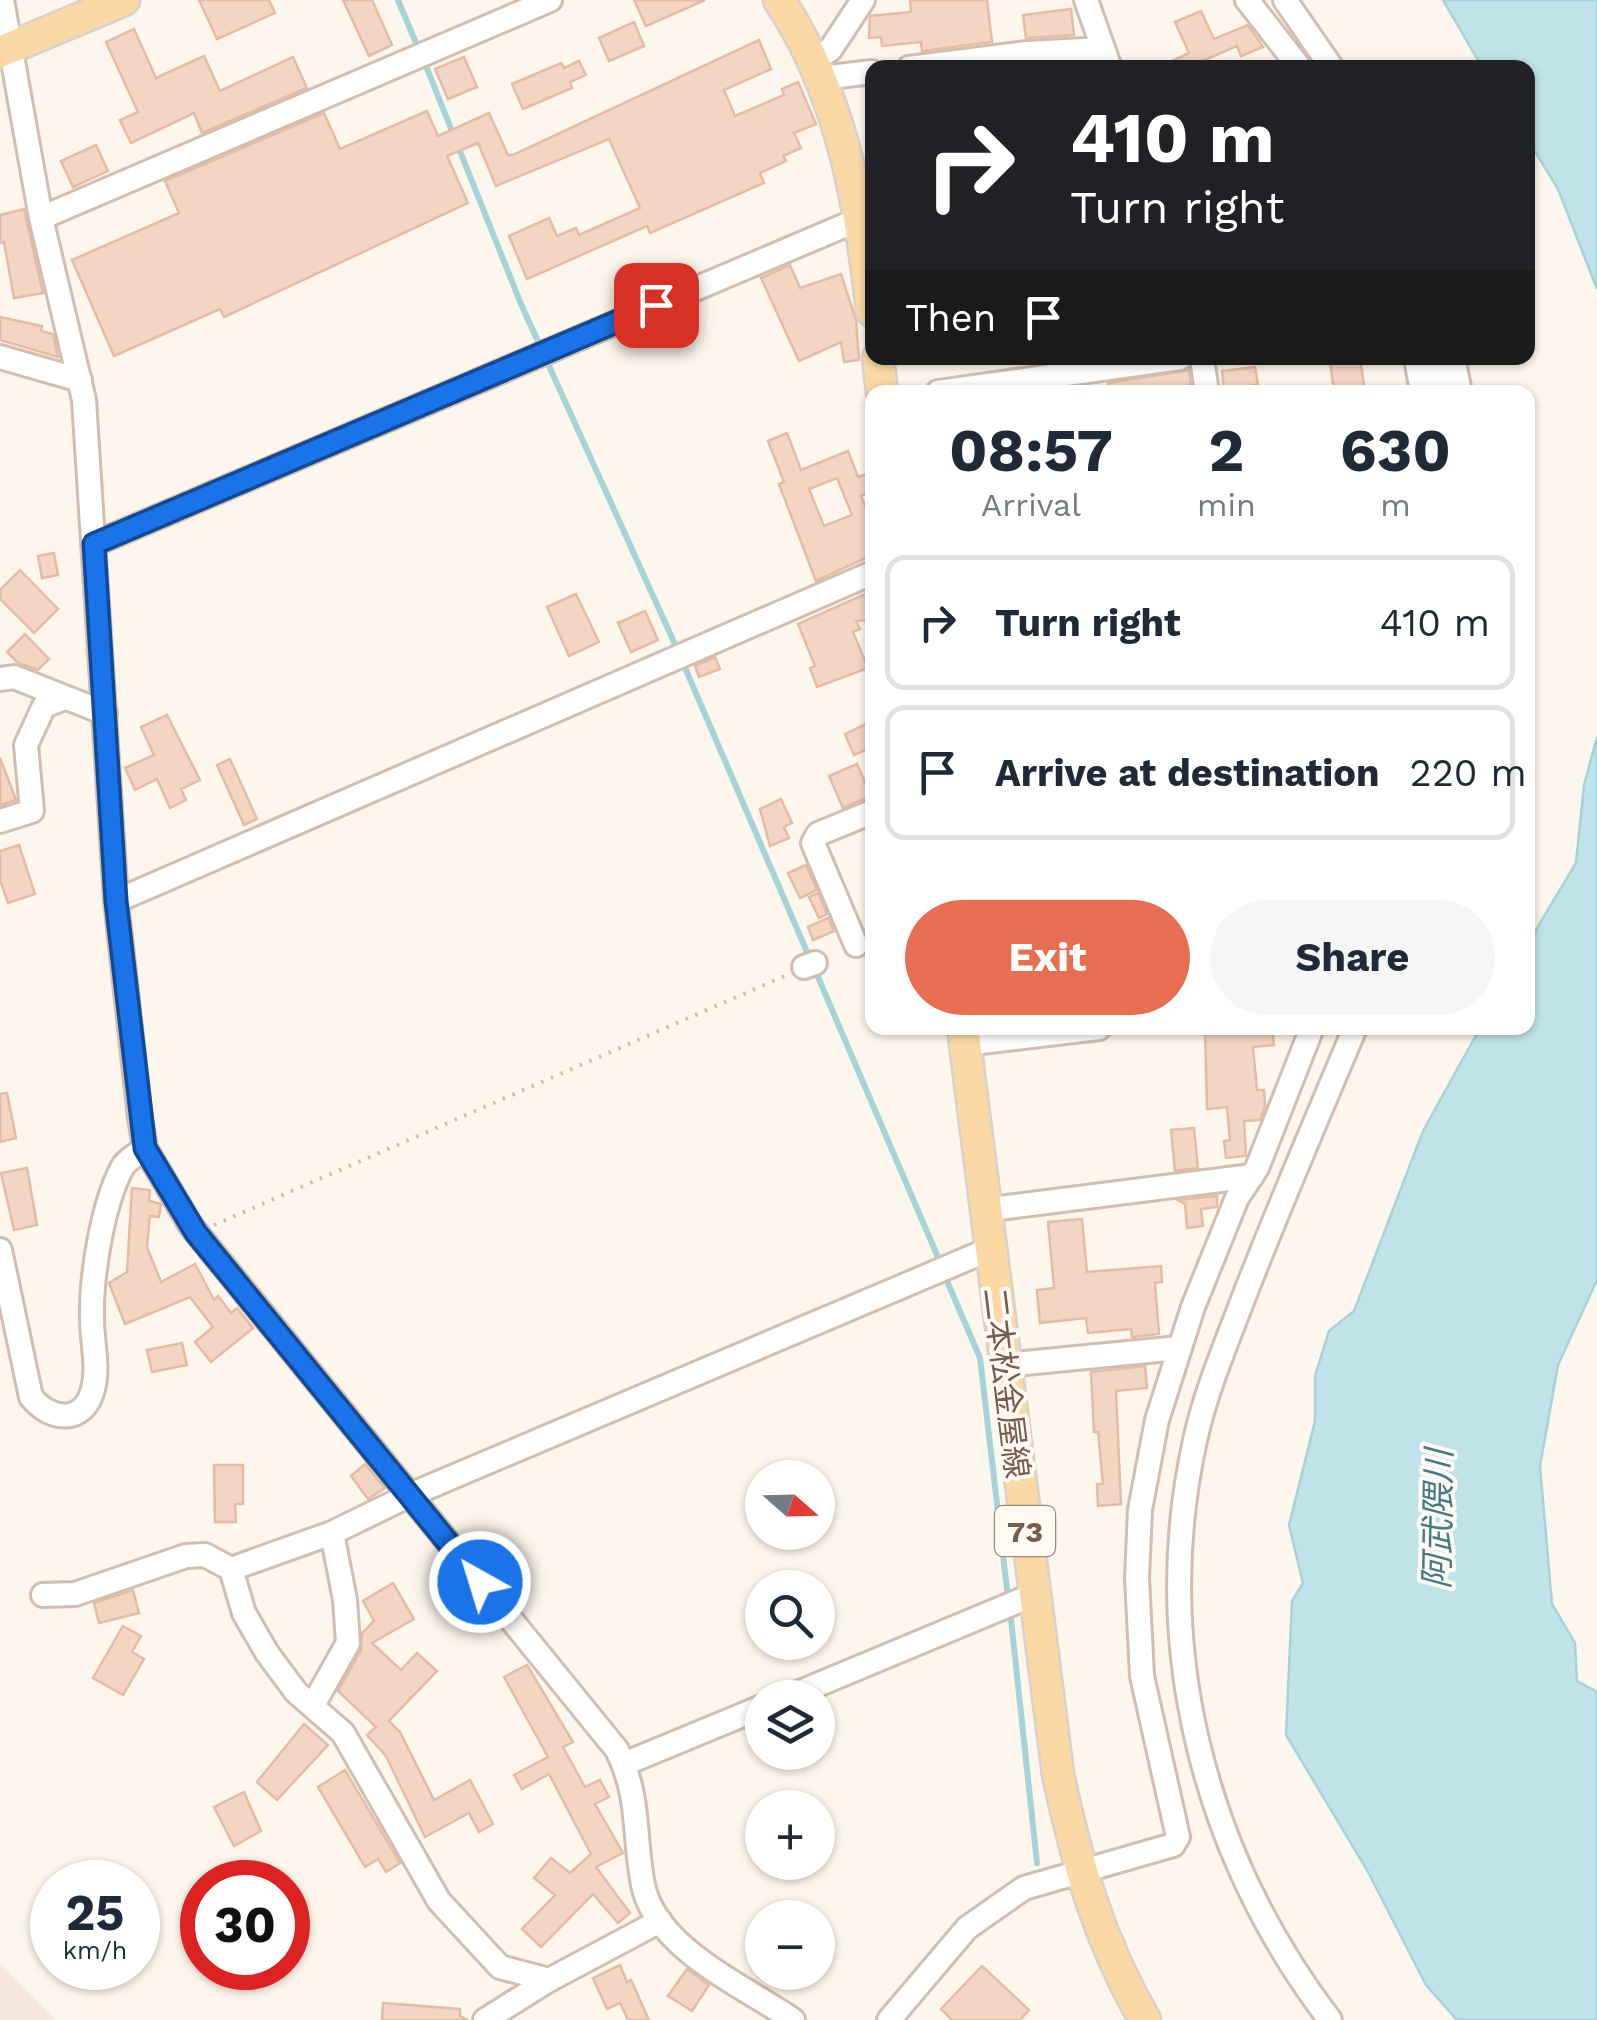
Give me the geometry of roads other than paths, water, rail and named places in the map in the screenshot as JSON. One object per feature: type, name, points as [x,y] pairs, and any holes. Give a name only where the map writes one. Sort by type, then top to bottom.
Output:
[{"type":"main road","points":[[6,49],[124,0]]},
{"type":"main road","points":[[779,0],[818,69],[852,171],[865,256]]},
{"type":"main road","name":"二本松金屋線","points":[[964,1036],[1004,1365],[1019,1601],[1044,1692],[1078,1872],[1116,1970],[1145,2020]]},
{"type":"street","points":[[2,0],[6,49],[80,380],[116,901],[145,1148],[196,1233],[608,1739],[624,1764],[636,1798],[644,1890],[660,1921],[702,1958],[793,2020]]},
{"type":"street","points":[[42,218],[550,0]]},
{"type":"street","points":[[863,0],[818,69],[865,72]]},
{"type":"street","points":[[971,60],[1026,53],[1106,58],[1086,0]]},
{"type":"street","points":[[1248,0],[1294,60]]},
{"type":"street","points":[[1286,0],[1327,60]]},
{"type":"street","points":[[94,544],[860,218]]},
{"type":"street","points":[[0,357],[80,380]]},
{"type":"street","points":[[988,385],[1130,365]]},
{"type":"street","points":[[116,901],[865,576]]},
{"type":"street","points":[[0,679],[14,677],[104,714]]},
{"type":"street","points":[[0,822],[32,811],[26,745],[44,706],[62,699]]},
{"type":"street","points":[[856,944],[813,843],[818,834],[865,815]]},
{"type":"street","points":[[1299,1035],[1301,1052]]},
{"type":"street","points":[[889,2020],[967,1928],[987,1911],[1024,1888],[1174,1845],[1178,1837],[1142,1676],[1137,1578],[1144,1492],[1157,1420],[1179,1348],[1237,1198],[1252,1176],[1309,1035]]},
{"type":"street","points":[[1330,2020],[1294,1973],[1247,1890],[1223,1831],[1193,1727],[1182,1650],[1177,1570],[1196,1434],[1220,1358],[1352,1035]]},
{"type":"street","points":[[1,1261],[31,1397],[43,1412],[58,1418],[73,1415],[86,1407],[94,1387],[94,1276],[107,1215],[123,1165],[145,1148]]},
{"type":"street","points":[[984,1210],[1252,1176]]},
{"type":"street","points":[[231,1569],[332,1533],[410,1495],[988,1250]]},
{"type":"street","points":[[1004,1365],[1179,1348]]},
{"type":"street","points":[[313,1705],[348,1643],[345,1600],[332,1533]]},
{"type":"street","points":[[44,1595],[75,1594],[186,1556],[206,1554],[231,1569],[244,1614],[267,1653],[296,1692],[344,1733],[439,1901],[500,1967],[550,1980]]},
{"type":"street","points":[[829,1680],[1019,1601]]},
{"type":"street","points":[[624,1764],[745,1714]]},
{"type":"street","points":[[486,2020],[550,1980],[660,1921]]},
{"type":"water","points":[[1443,0],[1597,0],[1597,289],[1558,189],[1535,151],[1535,60],[1478,60]]},
{"type":"water","name":"阿武隈川","points":[[1597,737],[1597,1280],[1558,1365],[1540,1466],[1552,1604],[1575,1643],[1577,1681],[1597,1692],[1597,2020],[1457,2020],[1426,1985],[1367,1870],[1286,1735],[1292,1601],[1303,1583],[1289,1525],[1315,1421],[1315,1376],[1329,1331],[1354,1311],[1423,1131],[1476,1035],[1535,1035],[1535,931],[1576,863],[1584,785]]},
{"type":"waterway","points":[[398,0],[419,50]]},
{"type":"waterway","points":[[424,61],[521,304],[678,651]]},
{"type":"waterway","points":[[683,663],[810,959]]},
{"type":"waterway","points":[[815,970],[940,1262]]},
{"type":"waterway","points":[[944,1274],[980,1358],[1008,1598]]},
{"type":"waterway","points":[[1010,1610],[1037,1863]]}]
